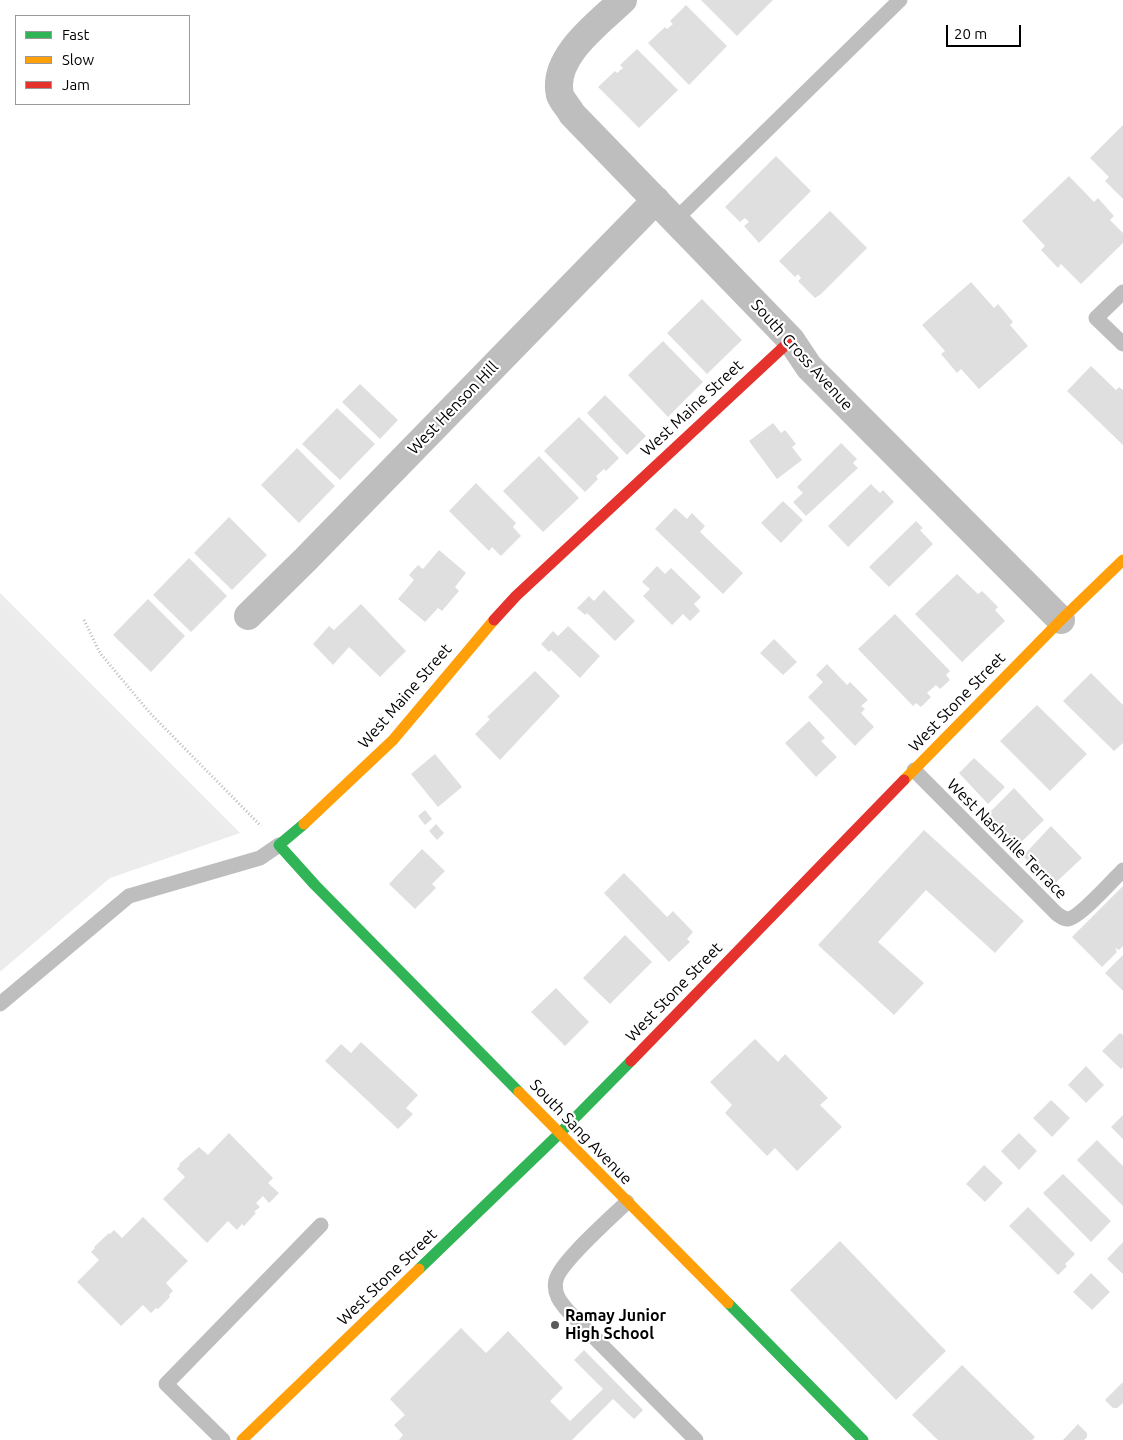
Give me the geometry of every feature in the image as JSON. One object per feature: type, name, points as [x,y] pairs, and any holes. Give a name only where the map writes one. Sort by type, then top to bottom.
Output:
[{"type":"street","name":"South Cross Avenue","points":[[623,0],[576,45],[564,62],[558,81],[561,97],[572,114],[791,340],[809,367],[1061,620]]},
{"type":"street","name":"West Henson Hill","points":[[248,616],[656,200]]},
{"type":"street","name":"West Maine Street","points":[[279,845],[317,814],[393,740],[421,709],[482,632],[516,596],[791,340]]},
{"type":"street","name":"West Stone Street","points":[[242,1440],[560,1133],[1061,620],[1123,560]]},
{"type":"street","name":"South Sang Avenue","points":[[279,845],[315,885],[863,1440]]},
{"type":"lane","points":[[675,220],[900,0]]},
{"type":"lane","points":[[1123,292],[1096,318],[1123,344]]},
{"type":"lane","name":"West Nashville Terrace","points":[[914,770],[1063,918],[1069,919],[1080,912],[1123,870]]},
{"type":"lane","name":"West Maine Street","points":[[0,1004],[129,896],[260,858],[279,845]]},
{"type":"lane","points":[[627,1202],[563,1266],[556,1279],[556,1293],[568,1311],[696,1440]]},
{"type":"lane","points":[[223,1440],[166,1384],[321,1225]]},
{"type":"path","points":[[84,620],[100,653],[150,714],[279,845]]},
{"type":"shaded area","points":[[0,593],[240,833],[110,878],[1,971],[0,970]]},
{"type":"building","points":[[701,0],[773,0],[737,36]]},
{"type":"building","points":[[686,5],[727,46],[689,85],[648,43],[665,27],[667,29],[673,24],[670,21]]},
{"type":"building","points":[[637,49],[678,90],[639,128],[598,87],[615,71],[617,73],[623,68],[620,65]]},
{"type":"building","points":[[1123,125],[1123,199],[1105,181],[1109,177],[1090,158]]},
{"type":"building","points":[[776,156],[811,191],[759,243],[744,226],[749,222],[745,218],[740,222],[725,207]]},
{"type":"building","points":[[1069,176],[1094,202],[1098,198],[1114,216],[1110,220],[1123,233],[1123,243],[1081,284],[1061,264],[1058,268],[1041,250],[1045,246],[1022,221]]},
{"type":"building","points":[[830,211],[867,248],[815,298],[798,281],[801,278],[798,274],[795,277],[779,261]]},
{"type":"building","points":[[971,282],[994,308],[998,304],[1013,322],[1010,325],[1028,346],[979,389],[961,369],[957,373],[941,354],[945,351],[922,325]]},
{"type":"building","points":[[702,299],[742,340],[707,374],[667,333]]},
{"type":"building","points":[[663,341],[703,382],[668,417],[628,375]]},
{"type":"building","points":[[1091,366],[1116,390],[1119,387],[1123,390],[1123,445],[1067,391]]},
{"type":"building","points":[[360,384],[398,420],[380,439],[342,402]]},
{"type":"building","points":[[605,395],[646,436],[627,455],[587,413]]},
{"type":"building","points":[[337,408],[375,444],[340,480],[302,444]]},
{"type":"building","points":[[579,417],[619,458],[606,471],[604,469],[596,476],[598,479],[585,492],[544,451]]},
{"type":"building","points":[[773,423],[781,433],[785,430],[796,444],[792,447],[802,460],[777,479],[749,441]]},
{"type":"building","points":[[841,443],[857,459],[853,463],[858,468],[806,516],[793,502],[803,493],[797,487]]},
{"type":"building","points":[[297,448],[335,486],[299,523],[261,485]]},
{"type":"building","points":[[539,456],[579,498],[543,532],[503,491]]},
{"type":"building","points":[[476,483],[516,523],[513,527],[521,536],[501,556],[492,547],[489,551],[449,511]]},
{"type":"building","points":[[871,484],[880,493],[883,490],[894,502],[848,547],[828,526]]},
{"type":"building","points":[[783,501],[803,520],[781,543],[761,523]]},
{"type":"building","points":[[675,508],[687,519],[692,513],[705,526],[700,532],[743,573],[723,594],[655,529]]},
{"type":"building","points":[[229,517],[267,555],[232,590],[194,553]]},
{"type":"building","points":[[916,521],[923,528],[920,530],[933,544],[889,587],[869,567]]},
{"type":"building","points":[[439,550],[466,573],[455,587],[459,591],[442,611],[438,608],[425,622],[398,599],[414,580],[409,575],[418,565],[423,569]]},
{"type":"building","points":[[189,558],[227,596],[191,632],[153,595]]},
{"type":"building","points":[[657,566],[665,574],[671,568],[701,597],[694,604],[700,611],[690,621],[683,614],[672,625],[643,596],[650,589],[642,582]]},
{"type":"building","points":[[957,574],[978,594],[982,591],[998,607],[995,610],[1005,621],[962,662],[915,614]]},
{"type":"building","points":[[604,590],[635,621],[615,641],[587,613],[585,615],[577,608],[589,596],[594,601]]},
{"type":"building","points":[[148,599],[185,636],[151,672],[113,635]]},
{"type":"building","points":[[361,604],[406,651],[380,677],[349,647],[333,665],[313,644],[329,626],[334,630]]},
{"type":"building","points":[[895,614],[950,671],[946,675],[950,680],[940,689],[936,685],[927,693],[931,697],[921,707],[916,703],[913,706],[858,649]]},
{"type":"building","points":[[568,626],[600,656],[580,678],[551,650],[549,652],[541,644],[553,631],[558,636]]},
{"type":"building","points":[[774,639],[797,662],[783,675],[760,653]]},
{"type":"building","points":[[827,664],[847,685],[850,682],[868,700],[861,706],[865,709],[861,713],[874,727],[855,746],[808,697],[823,682],[816,675]]},
{"type":"building","points":[[535,671],[560,696],[500,760],[475,734],[490,719],[487,717]]},
{"type":"building","points":[[1091,673],[1123,705],[1123,743],[1114,751],[1063,701]]},
{"type":"building","points":[[1037,705],[1087,754],[1050,791],[1000,741]]},
{"type":"building","points":[[809,721],[825,738],[821,741],[837,757],[816,777],[785,743]]},
{"type":"building","points":[[435,754],[462,787],[438,807],[411,774]]},
{"type":"building","points":[[974,758],[1005,787],[988,804],[959,773]]},
{"type":"building","points":[[1014,788],[1044,820],[1015,848],[985,817]]},
{"type":"building","points":[[425,810],[432,819],[425,825],[418,816]]},
{"type":"building","points":[[436,824],[444,833],[437,840],[429,831]]},
{"type":"building","points":[[1051,826],[1082,858],[1052,886],[1023,856]]},
{"type":"building","points":[[924,830],[1024,921],[995,953],[926,890],[878,942],[924,983],[894,1015],[818,945]]},
{"type":"building","points":[[422,849],[445,871],[432,884],[436,888],[415,909],[389,884]]},
{"type":"building","points":[[624,873],[667,917],[673,911],[693,932],[687,939],[690,942],[669,962],[604,893]]},
{"type":"building","points":[[1123,886],[1123,946],[1119,950],[1115,948],[1117,952],[1102,967],[1072,937]]},
{"type":"building","points":[[625,935],[652,962],[610,1004],[583,978]]},
{"type":"building","points":[[1123,955],[1123,991],[1105,973]]},
{"type":"building","points":[[556,988],[589,1022],[565,1046],[531,1012]]},
{"type":"building","points":[[1120,1033],[1123,1035],[1123,1067],[1121,1069],[1102,1051]]},
{"type":"building","points":[[755,1039],[778,1062],[785,1054],[828,1098],[820,1105],[842,1127],[797,1171],[775,1148],[767,1156],[725,1113],[732,1105],[710,1082]]},
{"type":"building","points":[[361,1042],[418,1095],[406,1108],[413,1114],[398,1129],[325,1061],[341,1044],[351,1053]]},
{"type":"building","points":[[1086,1066],[1104,1085],[1086,1103],[1068,1085]]},
{"type":"building","points":[[1051,1100],[1070,1118],[1052,1137],[1033,1118]]},
{"type":"building","points":[[1123,1115],[1123,1139],[1111,1127]]},
{"type":"building","points":[[229,1133],[273,1178],[268,1183],[279,1193],[269,1203],[263,1196],[256,1203],[260,1207],[244,1226],[242,1224],[237,1230],[228,1221],[207,1243],[163,1199],[185,1177],[177,1169],[179,1164],[199,1147],[208,1155]]},
{"type":"building","points":[[1019,1133],[1037,1151],[1019,1170],[1001,1151]]},
{"type":"building","points":[[1097,1140],[1123,1166],[1123,1206],[1077,1160]]},
{"type":"building","points":[[984,1165],[1003,1183],[985,1202],[966,1184]]},
{"type":"building","points":[[1063,1174],[1111,1221],[1091,1242],[1043,1193]]},
{"type":"building","points":[[1028,1207],[1075,1254],[1058,1275],[1009,1226]]},
{"type":"building","points":[[143,1217],[188,1261],[166,1283],[173,1291],[169,1295],[170,1297],[158,1309],[156,1308],[151,1313],[143,1305],[121,1326],[77,1282],[99,1260],[91,1252],[94,1247],[114,1230],[122,1238]]},
{"type":"building","points":[[840,1241],[946,1351],[896,1400],[790,1290]]},
{"type":"building","points":[[1123,1242],[1123,1274],[1107,1259]]},
{"type":"building","points":[[1091,1273],[1110,1292],[1092,1310],[1073,1292]]},
{"type":"building","points":[[461,1328],[486,1353],[508,1331],[563,1388],[550,1401],[570,1421],[603,1389],[574,1360],[584,1350],[643,1410],[634,1419],[613,1399],[572,1440],[399,1440],[403,1435],[394,1425],[405,1415],[390,1399]]},
{"type":"building","points":[[962,1365],[1035,1437],[1032,1440],[938,1440],[912,1415]]},
{"type":"building","points":[[1123,1382],[1123,1403],[1117,1408],[1113,1408],[1105,1400]]},
{"type":"building","points":[[1078,1424],[1087,1433],[1087,1437],[1084,1440],[1063,1440]]},
{"type":"traffic: fast","points":[[304,824],[279,845],[315,885],[519,1092]]},
{"type":"traffic: fast","points":[[419,1269],[560,1133],[631,1061]]},
{"type":"traffic: fast","points":[[728,1303],[863,1440]]},
{"type":"traffic: slow","points":[[904,780],[1061,620],[1123,560]]},
{"type":"traffic: slow","points":[[304,824],[393,740],[494,620]]},
{"type":"traffic: slow","points":[[519,1092],[728,1303]]},
{"type":"traffic: slow","points":[[242,1440],[419,1269]]},
{"type":"traffic: jam","points":[[494,620],[516,596],[791,340]]},
{"type":"traffic: jam","points":[[631,1061],[904,780]]},
{"type":"place","name":"Ramay Junior High School","points":[[555,1325]]}]
